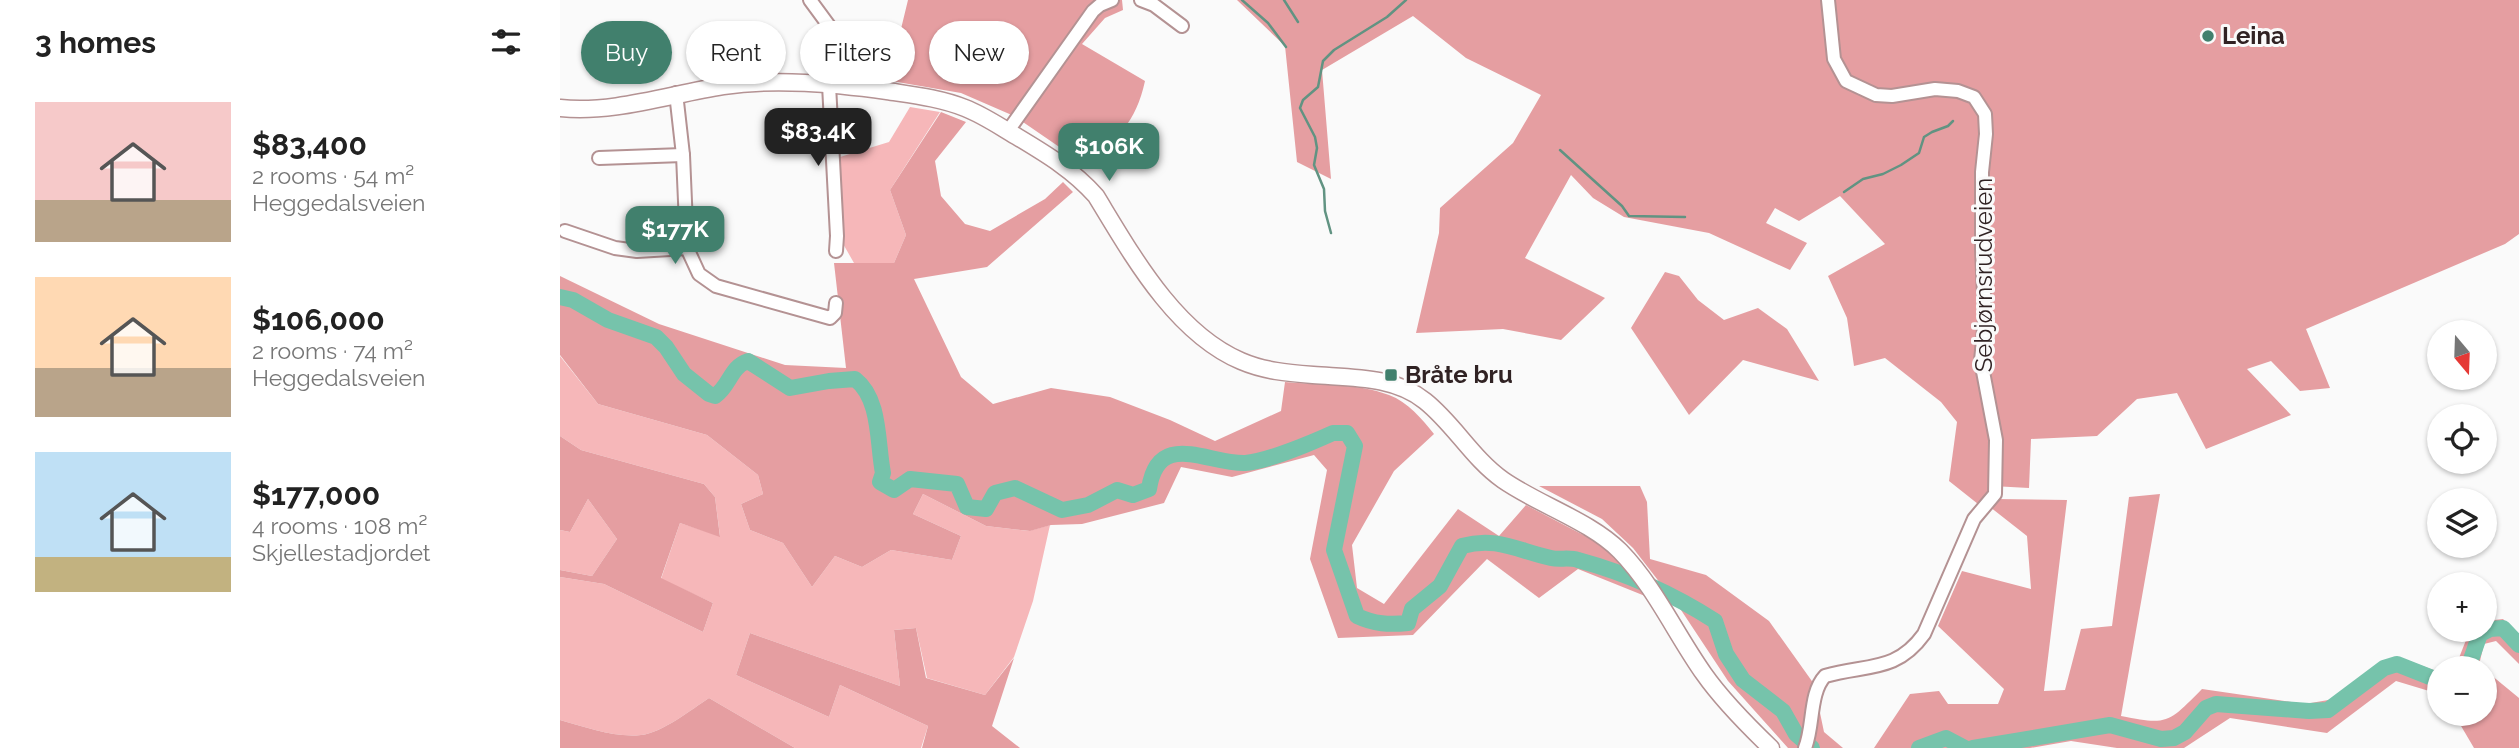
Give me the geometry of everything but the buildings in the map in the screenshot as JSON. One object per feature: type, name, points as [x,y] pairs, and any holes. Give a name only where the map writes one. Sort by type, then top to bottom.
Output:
[{"type":"main road","points":[[560,108],[610,107],[676,93],[740,85],[829,85],[943,101],[990,119],[1056,160],[1084,183],[1171,306],[1201,337],[1240,361],[1270,370],[1398,386],[1435,411],[1487,467],[1530,498],[1608,540],[1628,559],[1645,582],[1703,673],[1771,748]]},
{"type":"street","points":[[810,0],[849,53],[852,68],[850,86]]},
{"type":"street","points":[[1008,131],[1093,11],[1112,0]]},
{"type":"street","points":[[1141,0],[1154,5],[1182,26]]},
{"type":"street","name":"Sebjørnsrudveien","points":[[1807,743],[1817,689],[1825,676],[1888,663],[1915,647],[1924,634],[1974,519],[1995,494],[1997,464],[1994,418],[1981,361],[1985,318],[1982,224],[1985,114],[1974,97],[1958,91],[1934,89],[1892,96],[1876,95],[1846,80],[1834,59],[1828,0]]},
{"type":"street","points":[[829,85],[836,251]]},
{"type":"street","points":[[676,93],[683,155],[687,248],[699,274],[716,286],[830,318],[835,313],[836,303]]},
{"type":"street","points":[[599,158],[683,155]]},
{"type":"street","points":[[565,231],[615,248],[637,251],[687,248]]},
{"type":"shaded area","points":[[908,0],[1122,0],[1123,10],[1105,18],[1082,44],[1145,81],[1141,96],[1124,129],[1087,166],[1014,116],[961,93],[909,84],[915,84],[915,21],[903,21]]},
{"type":"shaded area","points":[[1237,0],[2519,0],[2519,234],[2505,244],[2306,329],[2330,388],[2300,391],[2271,361],[2247,369],[2291,415],[2206,449],[2177,393],[2137,399],[2097,436],[2031,439],[2029,488],[1992,486],[1978,504],[1949,481],[1957,422],[1941,402],[1885,358],[1854,366],[1847,318],[1828,276],[1885,244],[1840,196],[1799,221],[1775,208],[1766,223],[1807,243],[1790,270],[1709,233],[1624,217],[1593,198],[1571,175],[1525,258],[1605,298],[1561,340],[1503,329],[1416,333],[1439,233],[1440,208],[1513,143],[1541,95],[1466,58],[1413,16],[1322,70],[1331,179],[1297,162],[1285,46]]},
{"type":"shaded area","points":[[910,107],[940,112],[890,190],[906,235],[894,263],[854,263],[842,242],[840,157],[889,142]]},
{"type":"shaded area","points":[[941,112],[966,122],[935,161],[941,196],[965,224],[990,231],[1045,199],[1063,182],[1073,192],[987,267],[914,279],[961,377],[993,404],[1051,388],[1110,397],[1215,441],[1281,411],[1285,382],[1351,386],[1377,391],[1408,406],[1434,434],[1394,471],[1352,545],[1357,588],[1384,604],[1458,509],[1499,536],[1526,505],[1591,539],[1617,557],[1650,598],[1578,569],[1539,598],[1487,559],[1413,635],[1338,638],[1310,559],[1327,470],[1314,455],[1232,477],[1181,467],[1164,503],[1082,524],[1051,525],[1030,531],[986,526],[923,494],[913,514],[961,536],[952,560],[891,550],[862,567],[835,556],[812,587],[783,543],[750,530],[741,504],[763,494],[758,475],[707,435],[598,404],[560,355],[560,276],[659,324],[785,365],[846,368],[834,263],[894,263],[906,235],[890,190]]},
{"type":"shaded area","points":[[1665,272],[1679,276],[1698,300],[1724,320],[1758,308],[1787,329],[1819,381],[1743,360],[1689,415],[1631,328]]},
{"type":"shaded area","points":[[560,356],[598,404],[707,435],[758,475],[763,494],[741,504],[750,530],[783,543],[812,587],[835,556],[862,567],[891,550],[952,560],[961,536],[913,514],[923,494],[986,526],[1029,531],[1050,525],[1033,601],[1014,657],[985,695],[927,678],[916,628],[894,630],[900,686],[750,633],[736,675],[829,717],[840,685],[928,726],[921,748],[795,748],[709,698],[667,725],[641,735],[611,733],[560,720],[560,577],[604,584],[703,632],[713,603],[661,579],[680,523],[720,536],[715,497],[704,484],[581,450],[560,436]]},
{"type":"shaded area","points":[[560,436],[581,450],[704,484],[715,497],[720,537],[680,523],[661,578],[713,603],[703,632],[604,584],[560,577],[560,570],[592,576],[617,539],[588,499],[570,532],[560,530]]},
{"type":"shaded area","points":[[1539,486],[1640,486],[1647,502],[1650,559],[1706,575],[1769,621],[1814,684],[1824,732],[1843,748],[1788,748],[1728,681],[1681,610],[1633,548],[1602,519]]},
{"type":"shaded area","points":[[2160,494],[2121,716],[2149,721],[2167,719],[2182,709],[2202,689],[2305,704],[2334,699],[2383,662],[2398,657],[2427,668],[2427,690],[2396,681],[2327,733],[2230,718],[2184,748],[2117,748],[2071,741],[2030,748],[1874,748],[1910,694],[1939,691],[1948,704],[1998,704],[2004,689],[1938,626],[1962,571],[2031,589],[2027,536],[1990,507],[1996,499],[2067,500],[2044,691],[2065,690],[2081,629],[2112,626],[2129,497]]},
{"type":"shaded area","points":[[588,499],[617,539],[592,576],[560,570],[560,530],[570,532]]},
{"type":"shaded area","points":[[2503,619],[2519,635],[2519,664],[2497,642],[2497,620]]},
{"type":"shaded area","points":[[916,628],[926,678],[985,695],[1014,658],[992,726],[1020,748],[922,748],[928,726],[840,685],[829,717],[736,675],[750,633],[900,686],[894,630]]},
{"type":"shaded area","points":[[2465,642],[2492,642],[2484,644],[2481,656],[2460,656]]},
{"type":"shaded area","points":[[2497,680],[2519,698],[2519,748],[2474,748],[2461,726],[2497,726]]},
{"type":"shaded area","points":[[709,698],[795,748],[560,748],[560,720],[611,733],[641,735],[667,725]]},
{"type":"waterway","points":[[1242,0],[1268,23],[1286,47]]},
{"type":"waterway","points":[[1284,0],[1298,22]]},
{"type":"waterway","points":[[1331,233],[1325,211],[1324,189],[1314,165],[1317,148],[1315,137],[1300,108],[1303,100],[1318,87],[1323,61],[1334,50],[1387,17],[1406,0]]},
{"type":"waterway","points":[[1844,192],[1863,179],[1883,174],[1901,165],[1919,153],[1924,137],[1953,121]]},
{"type":"waterway","points":[[1560,150],[1622,206],[1629,216],[1685,217]]},
{"type":"waterway","points":[[560,297],[573,300],[608,320],[656,337],[684,374],[715,396],[737,368],[748,361],[790,388],[855,379],[870,398],[874,410],[883,473],[880,482],[894,490],[910,479],[957,484],[967,507],[986,509],[995,493],[1015,488],[1062,510],[1088,505],[1117,490],[1133,495],[1149,489],[1154,471],[1162,460],[1173,455],[1186,454],[1230,462],[1254,462],[1333,433],[1347,433],[1355,446],[1334,550],[1357,616],[1382,623],[1408,623],[1412,609],[1440,586],[1462,546],[1475,543],[1497,544],[1551,558],[1578,560],[1649,585],[1715,621],[1726,654],[1743,680],[1783,711],[1796,734],[1812,748]]},
{"type":"waterway","points":[[2472,656],[2480,634],[2490,629],[2503,628],[2519,645]]},
{"type":"waterway","points":[[1973,748],[2110,725],[2161,739],[2174,738],[2185,732],[2206,708],[2216,704],[2328,710],[2384,668],[2397,664],[2427,676]]},
{"type":"waterway","points":[[1919,748],[1946,738],[1965,748]]},
{"type":"place","name":"Leina","points":[[2208,36]]},
{"type":"place","name":"Bråte bru","points":[[1391,375]]}]
